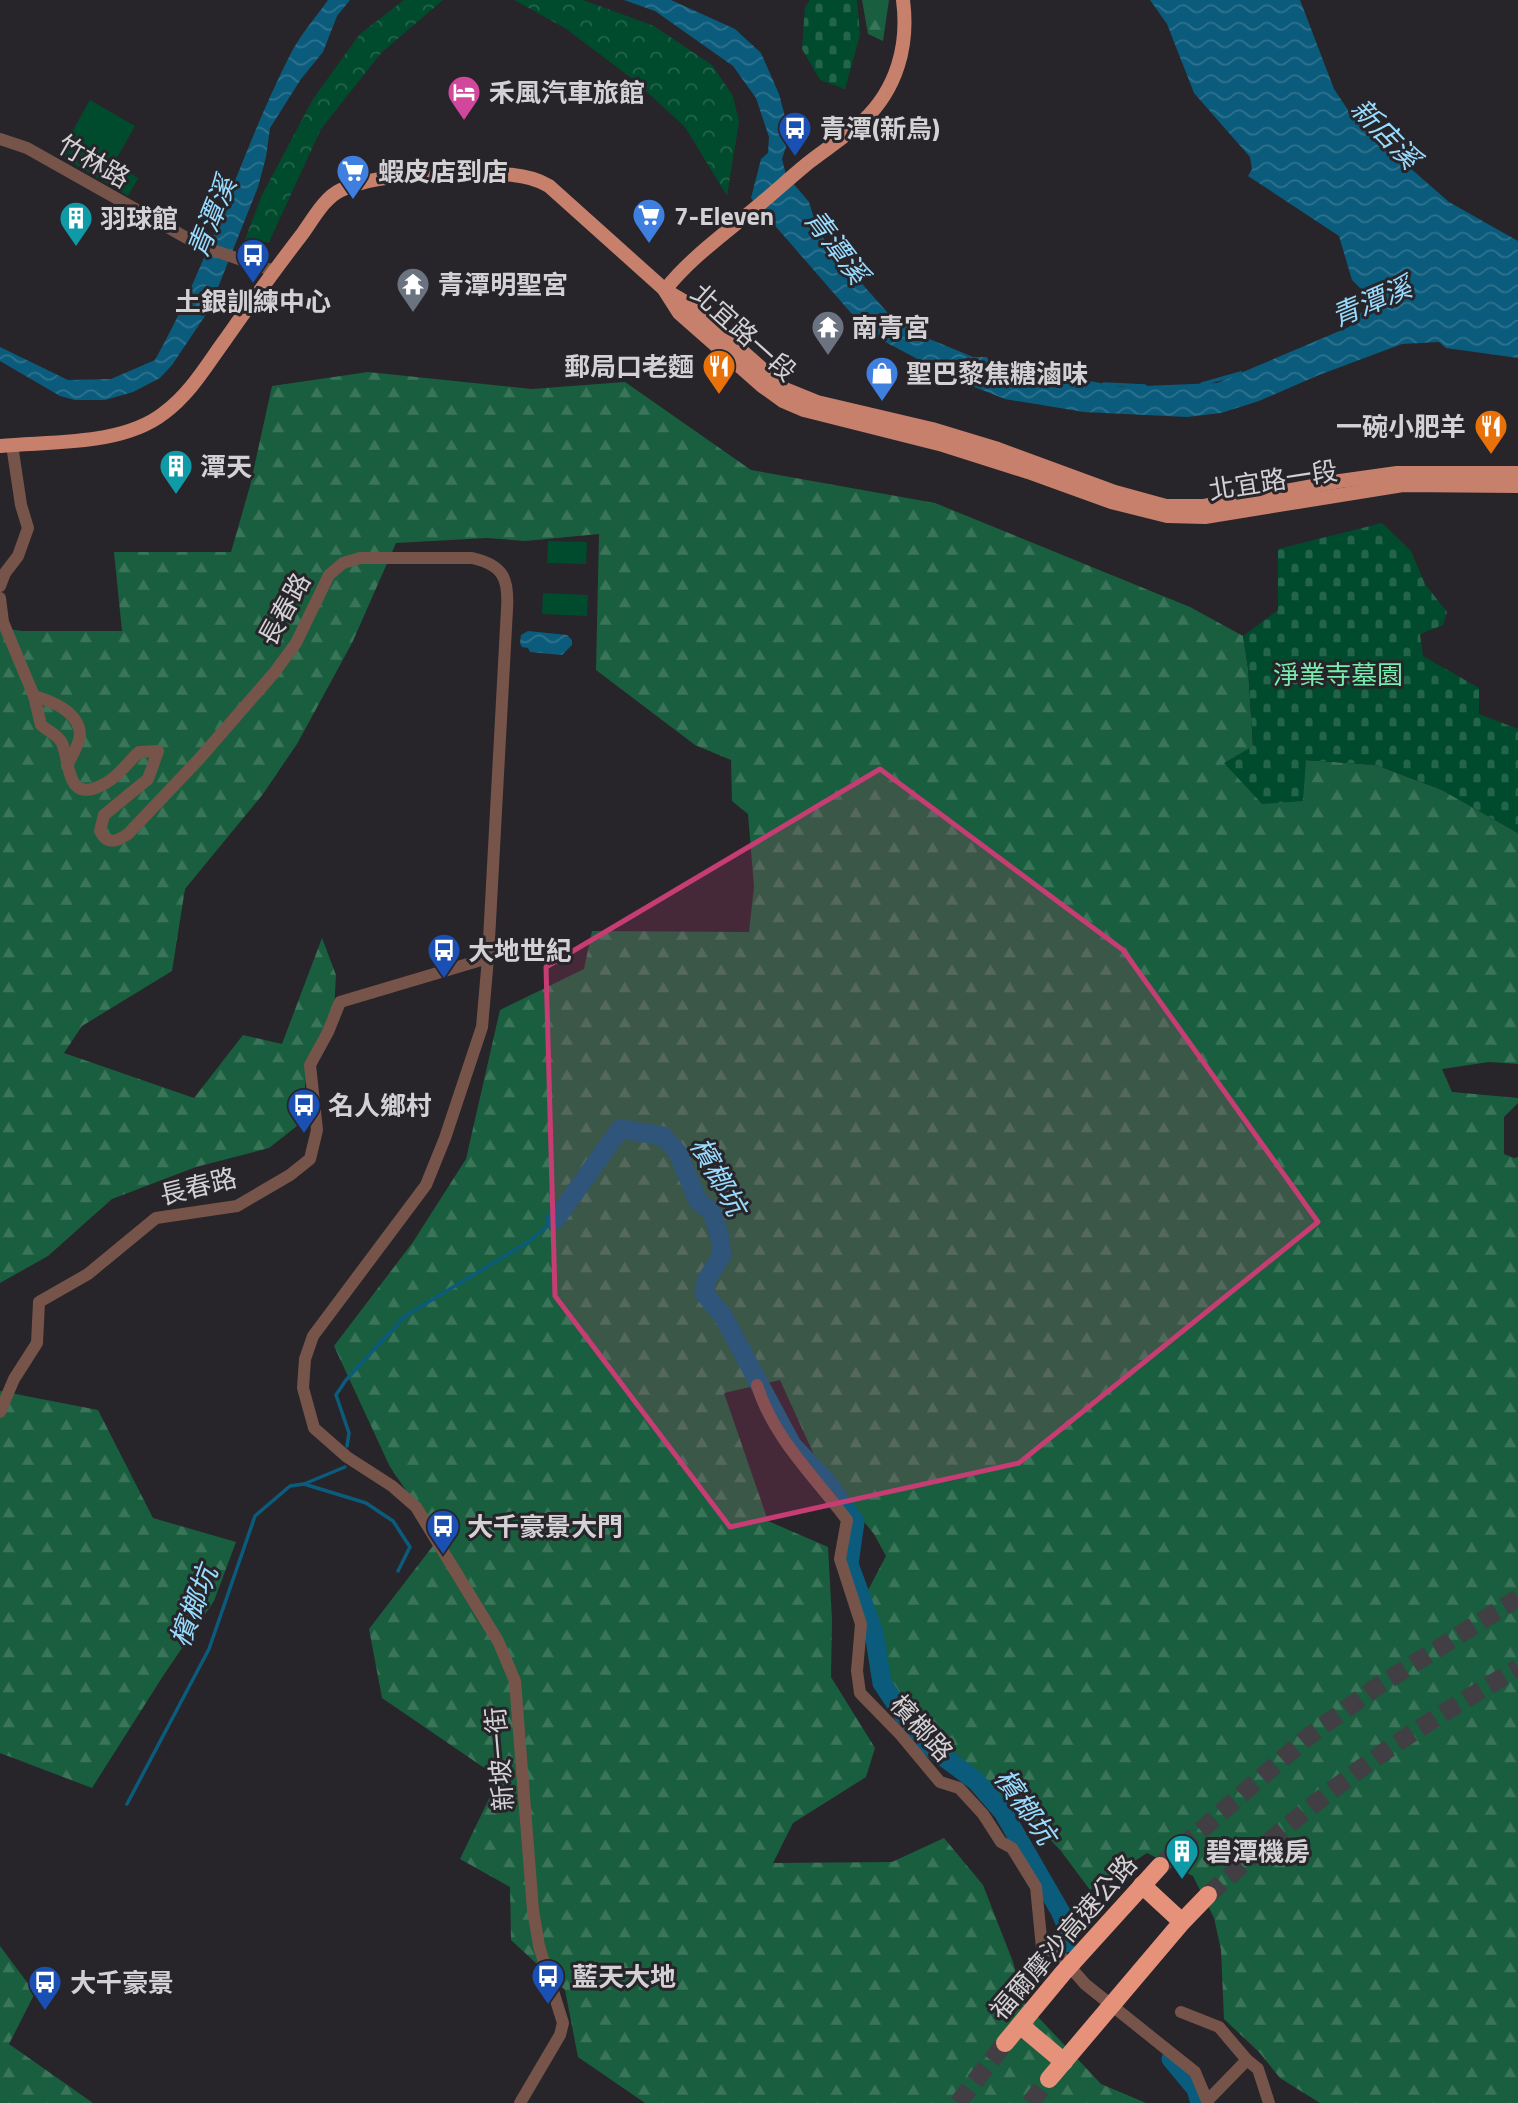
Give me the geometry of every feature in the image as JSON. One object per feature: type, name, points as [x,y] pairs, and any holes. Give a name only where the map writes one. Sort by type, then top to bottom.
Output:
[{"type":"highway","name":"福爾摩沙高速公路","points":[[1005,2043],[1160,1866]]},
{"type":"highway","points":[[1142,1885],[1182,1922]]},
{"type":"highway","points":[[1049,2079],[1208,1895]]},
{"type":"highway","points":[[1020,2025],[1064,2062]]},
{"type":"main road","points":[[6,445],[93,439],[135,428],[163,415],[186,394],[324,205],[338,191],[364,181],[441,175],[512,175],[542,182],[665,290],[677,275],[734,226],[864,120],[884,94],[898,69],[905,42],[903,0]]},
{"type":"main road","name":"北宜路一段","points":[[665,290],[689,304],[785,389],[817,402],[932,429],[998,449],[1115,492],[1166,506],[1204,506],[1397,473],[1518,473]]},
{"type":"main road","name":"北宜路一段","points":[[665,290],[679,313],[762,386],[783,401],[804,410],[943,445],[1111,502],[1149,512],[1167,516],[1205,517],[1403,485],[1518,486]]},
{"type":"street","name":"竹林路","points":[[0,139],[27,148],[201,246],[274,271]]},
{"type":"street","points":[[0,586],[5,573],[18,556],[28,528],[6,445]]},
{"type":"street","name":"長春路","points":[[0,598],[3,622],[34,696],[41,725],[61,740],[70,780],[76,787],[86,789],[106,783],[139,752],[158,751],[148,779],[104,815],[100,831],[103,838],[118,841],[128,834],[200,758],[266,683],[296,643],[329,575],[343,563],[360,558],[472,558],[499,569],[506,581],[508,596],[482,1027],[445,1138],[426,1185],[313,1336],[305,1359],[303,1388],[314,1427],[347,1457]]},
{"type":"street","points":[[34,696],[53,701],[76,720],[80,736],[67,766]]},
{"type":"street","name":"長春路","points":[[0,1412],[14,1379],[37,1343],[39,1302],[88,1274],[156,1218],[237,1206],[290,1175],[310,1159],[317,1130],[310,1065],[340,1002],[488,958]]},
{"type":"street","name":"檳榔路","points":[[757,1385],[765,1409],[778,1434],[847,1520],[841,1559],[861,1623],[857,1671],[860,1693],[899,1733],[940,1782],[959,1788],[983,1814],[1001,1842],[1012,1848],[1036,1886],[1042,1948],[1058,1953],[1085,1984],[1195,2072],[1208,2102]]},
{"type":"street","name":"新坡一街","points":[[347,1457],[392,1486],[416,1507],[498,1641],[515,1681],[533,1910],[539,1946],[563,2023],[560,2035],[520,2103]]},
{"type":"street","points":[[1181,2012],[1219,2027],[1258,2069],[1269,2103]]},
{"type":"street","points":[[1208,2102],[1247,2060]]},
{"type":"highlighted area","points":[[880,769],[1123,950],[1318,1222],[1019,1463],[730,1527],[555,1296],[546,967]]},
{"type":"green space","points":[[404,0],[443,0],[381,53],[321,129],[269,242],[243,245],[262,195],[313,99],[360,34]]},
{"type":"green space","points":[[514,0],[583,0],[654,26],[712,65],[733,96],[739,122],[727,196],[685,127],[634,80],[565,28]]},
{"type":"green space","points":[[810,0],[857,0],[860,35],[845,89],[820,80],[802,49],[805,7]]},
{"type":"green space","points":[[862,0],[889,0],[883,41],[868,34]]},
{"type":"green space","points":[[90,100],[135,126],[114,163],[138,178],[128,196],[59,155]]},
{"type":"green space","points":[[368,372],[532,389],[625,382],[751,470],[935,503],[1190,607],[1243,636],[1248,668],[1253,747],[1305,760],[1376,765],[1442,790],[1518,833],[1518,1064],[1489,1062],[1442,1069],[1452,1092],[1518,1098],[1518,1103],[1504,1117],[1504,1154],[1518,1157],[1518,2103],[1320,2103],[1280,2078],[1259,2052],[1224,2019],[1221,1950],[1214,1918],[1193,1876],[1147,1853],[1090,1890],[1061,1851],[1027,1815],[975,1782],[889,1709],[865,1596],[886,1556],[874,1534],[820,1468],[780,1380],[724,1393],[768,1521],[828,1547],[832,1620],[831,1677],[875,1748],[866,1777],[793,1823],[773,1863],[892,1862],[944,1838],[983,1885],[1013,1962],[1024,2002],[1101,2084],[1146,2103],[645,2103],[578,2057],[565,1990],[511,1940],[510,1887],[460,1859],[499,1778],[382,1698],[369,1629],[439,1538],[390,1467],[334,1346],[413,1242],[466,1159],[500,1010],[584,969],[592,931],[749,932],[754,887],[748,814],[732,801],[731,760],[695,745],[596,670],[599,534],[525,541],[487,538],[396,543],[352,643],[297,744],[263,794],[185,889],[172,971],[82,1026],[64,1053],[194,1098],[243,1035],[282,1044],[322,938],[336,975],[334,1011],[307,1063],[302,1122],[269,1148],[196,1167],[112,1199],[48,1256],[0,1283],[0,628],[22,631],[122,631],[114,552],[231,552],[250,486],[272,386]]},
{"type":"green space","name":"淨業寺墓園","points":[[1382,523],[1411,551],[1425,584],[1447,612],[1443,625],[1420,634],[1423,656],[1479,688],[1479,714],[1518,729],[1518,833],[1442,790],[1376,765],[1306,760],[1303,801],[1262,804],[1224,763],[1253,746],[1243,636],[1278,610],[1278,549]]},
{"type":"green space","points":[[548,541],[587,542],[586,564],[547,563]]},
{"type":"green space","points":[[543,593],[588,595],[587,616],[542,614]]},
{"type":"green space","points":[[0,1391],[98,1410],[153,1518],[236,1542],[214,1601],[92,1788],[0,1753]]},
{"type":"green space","points":[[0,1946],[35,1993],[9,2044],[93,2103],[0,2103]]},
{"type":"water","points":[[328,0],[350,0],[337,16],[323,52],[301,79],[270,128],[258,187],[209,310],[172,365],[160,378],[133,392],[105,400],[75,400],[60,396],[0,361],[0,347],[68,380],[111,379],[155,360],[192,285],[273,91],[295,46]]},
{"type":"water","points":[[624,0],[671,0],[735,29],[761,53],[779,94],[790,135],[782,159],[786,175],[809,202],[817,228],[827,244],[887,312],[927,338],[973,357],[987,357],[989,362],[1121,387],[1217,383],[1349,327],[1372,300],[1352,280],[1339,236],[1248,176],[1252,169],[1250,157],[1194,93],[1167,24],[1150,0],[1300,0],[1334,89],[1354,119],[1449,202],[1518,241],[1518,358],[1446,348],[1439,342],[1402,344],[1259,401],[1221,413],[1187,417],[1084,412],[1005,399],[959,381],[876,337],[851,313],[751,198],[761,159],[768,153],[769,137],[756,98],[733,66],[655,11]]},
{"type":"water","points":[[528,631],[567,635],[572,640],[572,645],[562,655],[530,652],[520,643],[521,635]]},
{"type":"waterway","name":"青潭溪","points":[[1202,384],[1241,373]]},
{"type":"waterway","name":"青潭溪","points":[[1104,384],[1145,386]]},
{"type":"waterway","name":"檳榔坑","points":[[555,1220],[620,1129],[663,1136],[678,1153],[698,1201],[712,1212],[720,1238],[722,1255],[707,1279],[704,1293],[723,1316],[792,1445],[827,1482],[855,1522],[849,1564],[874,1633],[882,1683],[904,1716]]},
{"type":"waterway","name":"檳榔坑","points":[[347,1446],[349,1433],[336,1395],[346,1380],[405,1316],[528,1242],[555,1220]]},
{"type":"waterway","name":"檳榔坑","points":[[127,1804],[209,1649],[255,1516],[290,1486],[304,1484],[345,1467]]},
{"type":"waterway","points":[[304,1484],[366,1503],[393,1521],[410,1547],[398,1571]]},
{"type":"waterway","name":"檳榔坑","points":[[909,1724],[922,1741],[976,1781],[1003,1812],[1060,1911],[1066,1925],[1066,1943]]},
{"type":"waterway","name":"檳榔坑","points":[[1171,2059],[1196,2089],[1200,2103]]},
{"type":"tunnel","points":[[1160,1866],[1305,1739],[1375,1688],[1518,1598]]},
{"type":"tunnel","points":[[1208,1895],[1352,1775],[1412,1733],[1518,1668]]},
{"type":"tunnel","points":[[958,2103],[1005,2043]]},
{"type":"tunnel","points":[[1030,2103],[1049,2079]]},
{"type":"place","name":"禾風汽車旅館","points":[[464,122]]},
{"type":"place","name":"青潭(新烏)","points":[[795,158]]},
{"type":"place","name":"蝦皮店到店","points":[[353,201]]},
{"type":"place","name":"7-Eleven","points":[[649,245]]},
{"type":"place","name":"羽球館","points":[[76,248]]},
{"type":"place","name":"土銀訓練中心","points":[[253,285]]},
{"type":"place","name":"青潭明聖宮","points":[[413,314]]},
{"type":"place","name":"南青宮","points":[[828,357]]},
{"type":"place","name":"郵局口老麵","points":[[719,396]]},
{"type":"place","name":"聖巴黎焦糖滷味","points":[[882,403]]},
{"type":"place","name":"一碗小肥羊","points":[[1491,456]]},
{"type":"place","name":"潭天","points":[[176,496]]},
{"type":"place","name":"大地世紀","points":[[444,980]]},
{"type":"place","name":"名人鄉村","points":[[304,1135]]},
{"type":"place","name":"大千豪景大門","points":[[443,1556]]},
{"type":"place","name":"碧潭機房","points":[[1182,1881]]},
{"type":"place","name":"藍天大地","points":[[548,2006]]},
{"type":"place","name":"大千豪景","points":[[45,2012]]},
{"type":"water label","name":"新店溪","points":[[1386,133]]}]
